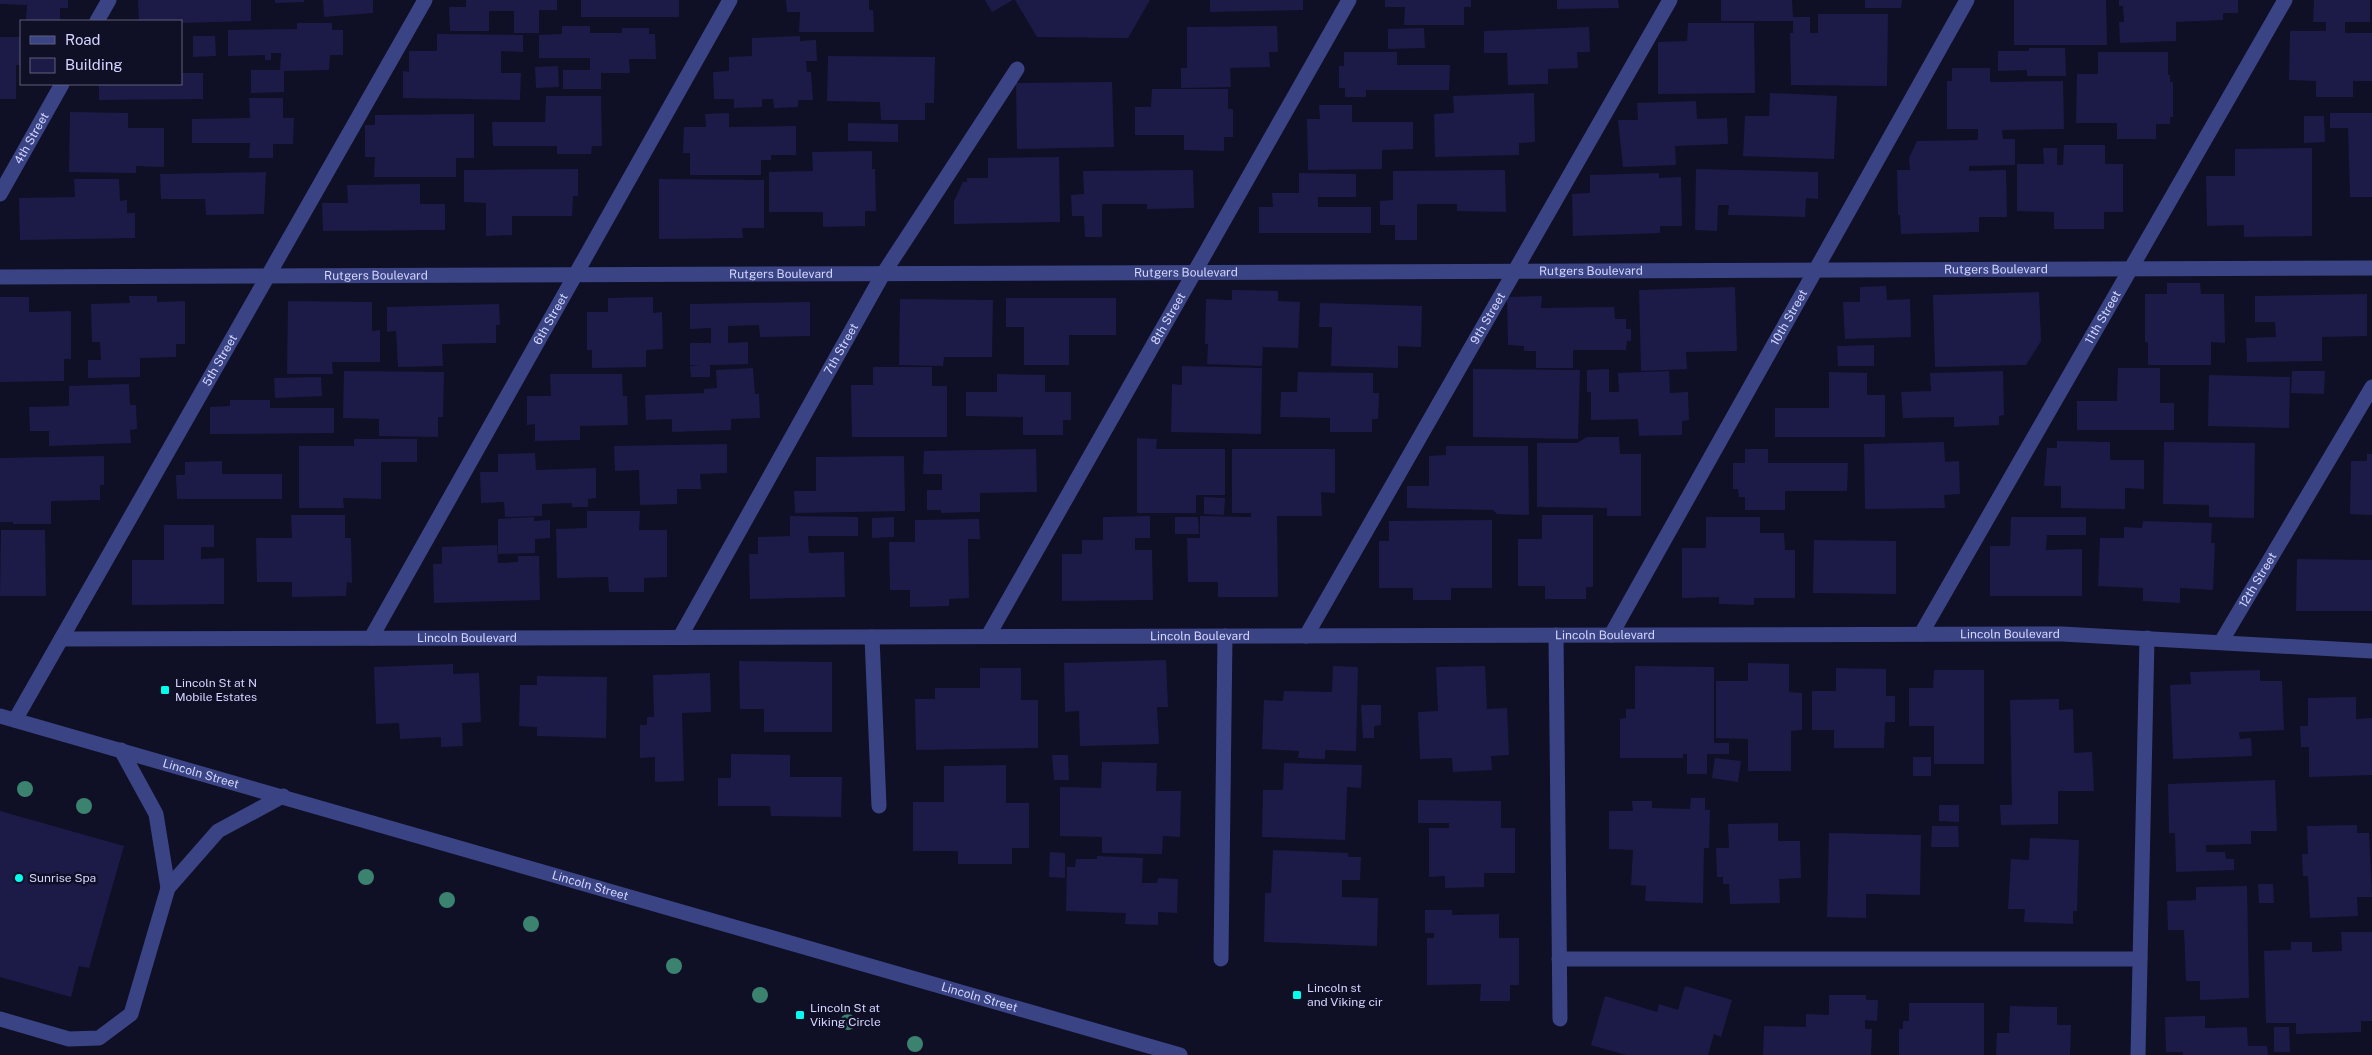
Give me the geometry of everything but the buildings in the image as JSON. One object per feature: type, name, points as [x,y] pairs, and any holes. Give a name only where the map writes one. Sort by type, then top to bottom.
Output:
[{"type":"street","points":[[99,20],[110,0]]},
{"type":"street","name":"5th Street","points":[[7,718],[61,639],[425,0]]},
{"type":"street","name":"6th Street","points":[[371,638],[730,0]]},
{"type":"street","name":"8th Street","points":[[988,636],[1349,0]]},
{"type":"street","name":"9th Street","points":[[1306,636],[1670,0]]},
{"type":"street","name":"10th Street","points":[[1611,635],[1967,0]]},
{"type":"street","name":"11th Street","points":[[1921,634],[2285,0]]},
{"type":"street","name":"7th Street","points":[[680,638],[883,274],[1017,69]]},
{"type":"street","name":"4th Street","points":[[0,194],[61,85]]},
{"type":"street","name":"Rutgers Boulevard","points":[[0,277],[2372,268]]},
{"type":"street","name":"12th Street","points":[[2221,642],[2372,387]]},
{"type":"street","name":"Lincoln Boulevard","points":[[61,639],[2062,634],[2221,642]]},
{"type":"street","points":[[1556,635],[1560,1019]]},
{"type":"street","points":[[1221,959],[1225,636]]},
{"type":"street","points":[[872,637],[879,806]]},
{"type":"street","points":[[2138,1055],[2148,638]]},
{"type":"street","points":[[2221,642],[2372,651]]},
{"type":"street","name":"Lincoln Street","points":[[7,718],[1180,1055]]},
{"type":"street","points":[[121,750],[156,814],[168,888]]},
{"type":"street","points":[[0,1019],[69,1039],[76,1039],[99,1038],[131,1014],[168,888],[218,831],[283,796]]},
{"type":"street","points":[[1559,959],[2140,958]]},
{"type":"place","name":"Lincoln St at N Mobile Estates","points":[[165,690]]},
{"type":"place","name":"Sunrise Spa","points":[[19,878]]},
{"type":"place","name":"Lincoln st and Viking cir","points":[[1297,995]]},
{"type":"place","name":"Lincoln St at Viking Circle","points":[[800,1015]]}]
